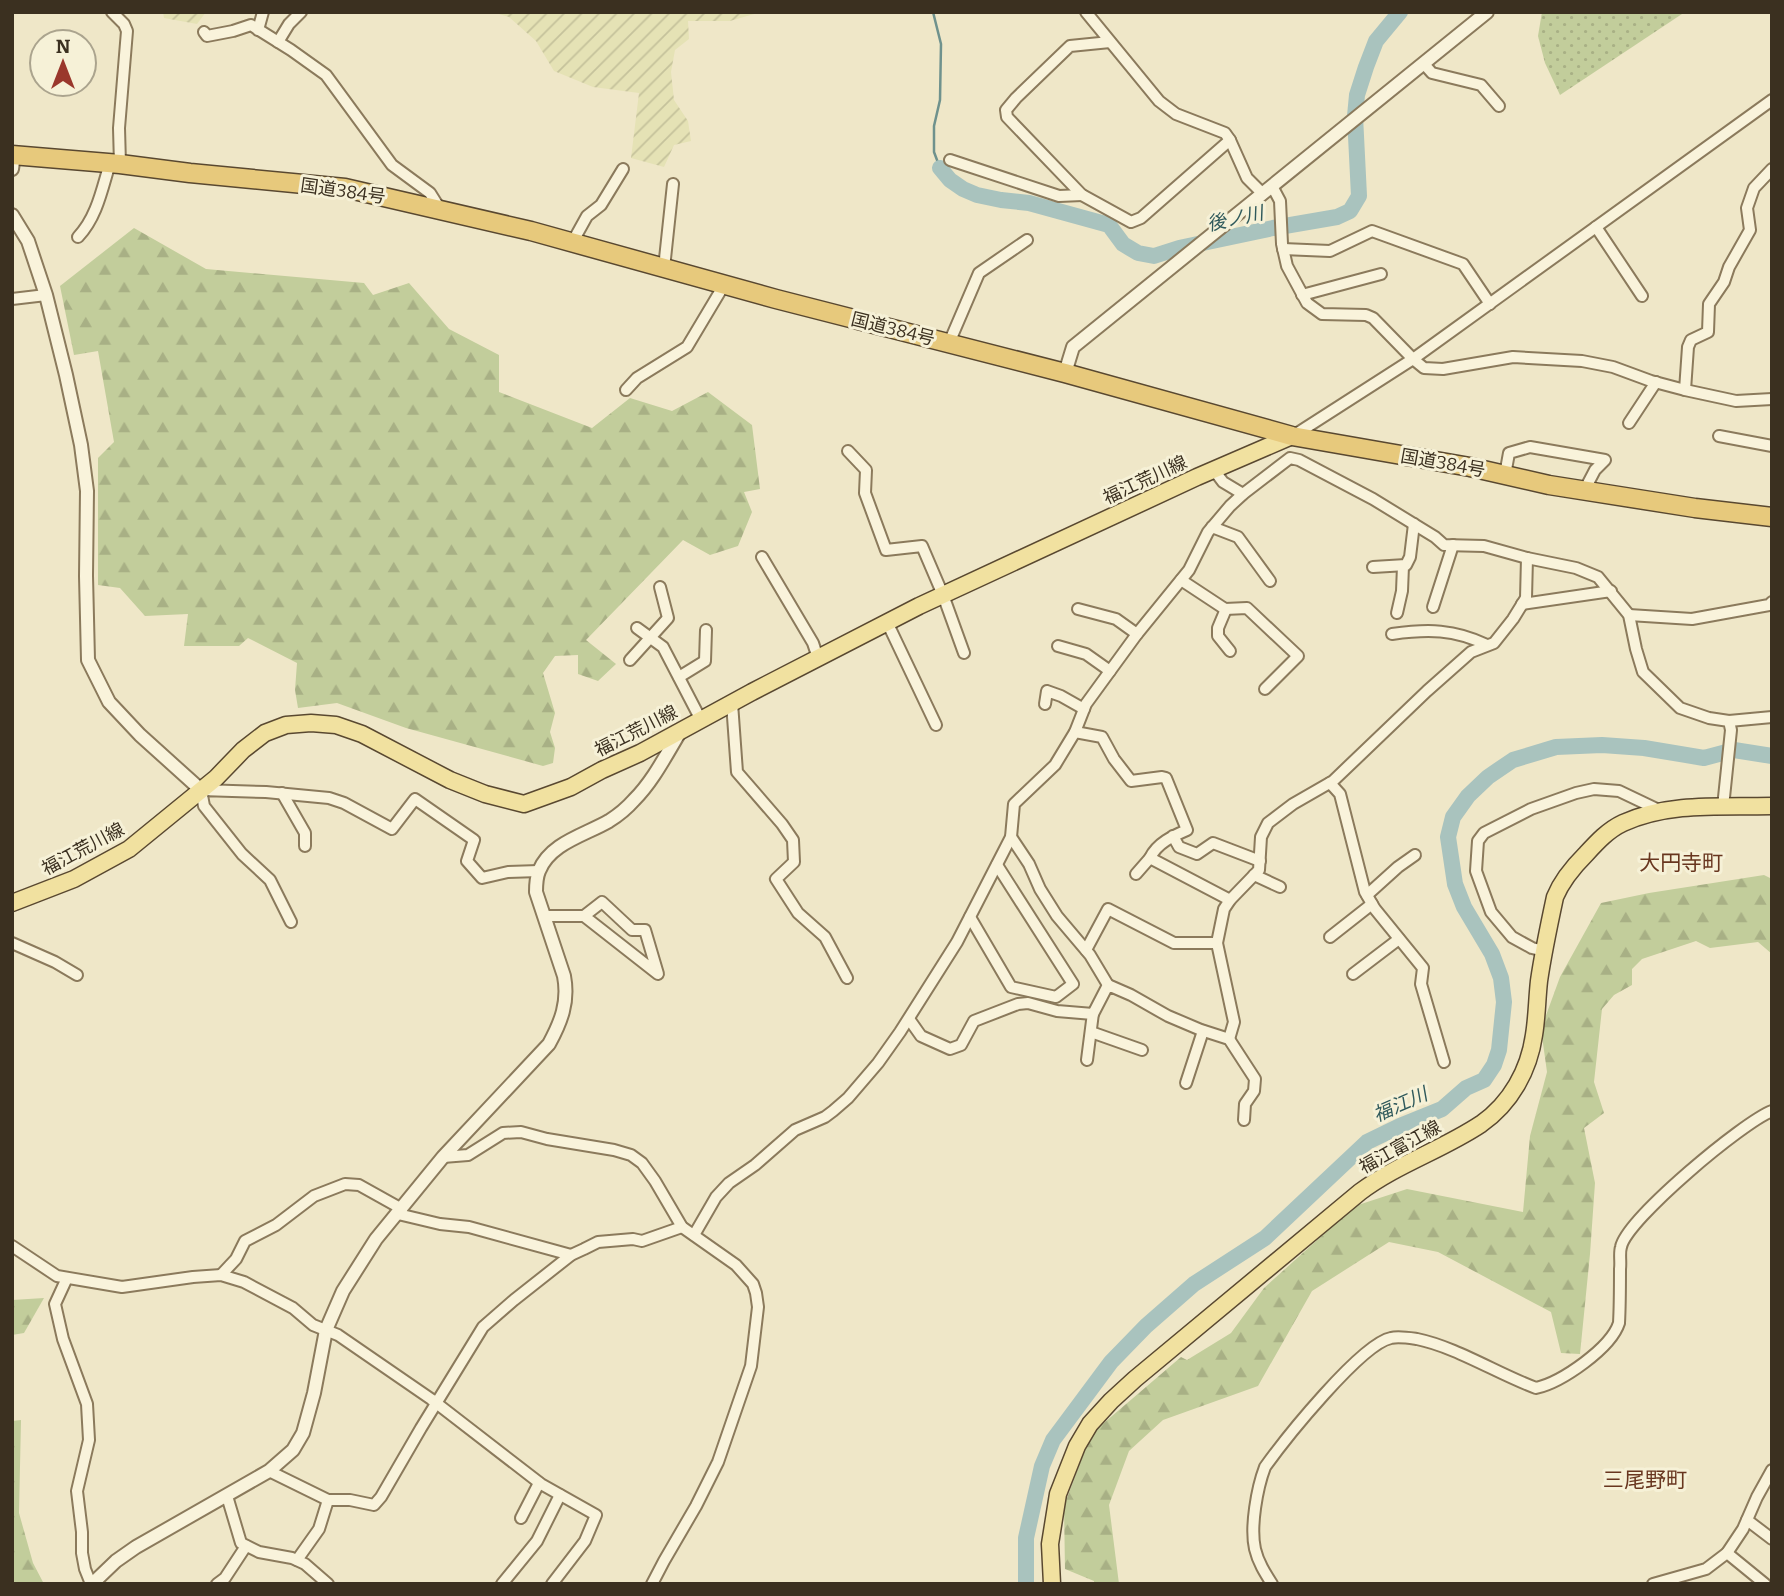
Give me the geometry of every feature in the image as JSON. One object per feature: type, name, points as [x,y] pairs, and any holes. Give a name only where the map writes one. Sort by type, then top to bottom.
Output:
[{"type":"highway","name":"国道384号","points":[[13,160],[115,164],[345,188],[531,231],[1292,436],[1584,491],[1772,517]]},
{"type":"main road","name":"福江荒川線","points":[[12,903],[74,879],[129,849],[201,790],[243,750],[265,733],[286,725],[336,725],[362,734],[450,780],[485,794],[524,803],[571,788],[887,622],[1292,436]]},
{"type":"main road","name":"福江富江線","points":[[1052,1584],[1049,1544],[1058,1494],[1077,1447],[1090,1424],[1111,1401],[1360,1192],[1385,1174],[1470,1130],[1493,1114],[1512,1092],[1527,1065],[1534,1035],[1538,987],[1555,897],[1576,864],[1612,830],[1662,811],[1772,806]]},
{"type":"street","points":[[78,237],[96,210],[115,164],[127,31],[112,12]]},
{"type":"street","points":[[258,30],[263,12]]},
{"type":"street","points":[[278,42],[289,24],[301,12]]},
{"type":"street","points":[[1086,12],[1159,102],[1176,114],[1225,133],[1247,178],[1280,201],[1283,249],[1287,266],[1307,303],[1322,314],[1366,315],[1373,318],[1424,368],[1443,369],[1513,357],[1582,361],[1685,390],[1736,401],[1772,399]]},
{"type":"street","points":[[1065,373],[1073,347],[1488,12]]},
{"type":"street","points":[[204,32],[207,36],[251,25],[326,75],[392,165],[430,193],[440,209]]},
{"type":"street","points":[[1110,42],[1070,46],[1006,110],[1007,117],[1082,195],[1131,222],[1141,218],[1230,141]]},
{"type":"street","points":[[1424,64],[1432,73],[1481,85],[1499,106]]},
{"type":"street","points":[[1292,436],[1413,359],[1769,105]]},
{"type":"street","points":[[950,160],[1059,196],[1082,195]]},
{"type":"street","points":[[572,243],[587,216],[601,205],[623,169]]},
{"type":"street","points":[[1685,390],[1688,347],[1691,340],[1708,332],[1709,304],[1724,282],[1749,230],[1747,208],[1754,188],[1772,169]]},
{"type":"street","points":[[664,268],[673,184]]},
{"type":"street","points":[[12,215],[28,241],[46,295],[80,445],[87,491],[88,660],[109,702],[140,735],[201,790],[204,806],[242,854],[270,880],[291,922]]},
{"type":"street","points":[[1596,227],[1642,296]]},
{"type":"street","points":[[1283,249],[1330,251],[1372,231],[1463,264],[1490,304]]},
{"type":"street","points":[[949,343],[979,273],[1027,240]]},
{"type":"street","points":[[1302,295],[1381,274]]},
{"type":"street","points":[[626,390],[636,378],[687,347],[724,285]]},
{"type":"street","points":[[12,299],[46,295]]},
{"type":"street","points":[[1629,423],[1656,382]]},
{"type":"street","points":[[1719,436],[1772,446]]},
{"type":"street","points":[[1505,475],[1509,453],[1530,447],[1605,460],[1595,470],[1584,491]]},
{"type":"street","points":[[848,451],[866,470],[865,493],[886,550],[922,546],[964,653]]},
{"type":"street","points":[[694,1235],[716,1197],[729,1183],[755,1165],[795,1130],[825,1117],[848,1098],[878,1062],[909,1019],[957,942],[1011,837],[1014,804],[1055,765],[1075,732],[1084,709],[1110,671],[1189,570],[1208,532],[1243,494],[1290,458],[1299,460],[1363,494],[1444,545],[1484,546],[1576,568],[1598,577],[1629,615],[1643,672],[1680,708],[1730,726],[1772,717]]},
{"type":"street","points":[[1214,470],[1223,482],[1243,494]]},
{"type":"street","points":[[1373,567],[1406,565],[1410,557],[1414,524]]},
{"type":"street","points":[[1212,527],[1238,537],[1270,581]]},
{"type":"street","points":[[1433,607],[1453,545]]},
{"type":"street","points":[[762,557],[813,643],[818,658]]},
{"type":"street","points":[[1229,1039],[1234,1022],[1217,943],[1224,909],[1259,870],[1261,836],[1268,823],[1293,804],[1330,783],[1471,652],[1494,643],[1526,598],[1527,558]]},
{"type":"street","points":[[1397,613],[1402,591],[1403,566]]},
{"type":"street","points":[[1181,580],[1226,609],[1247,608],[1298,656],[1265,689]]},
{"type":"street","points":[[629,660],[668,618],[660,587]]},
{"type":"street","points":[[1522,604],[1611,592]]},
{"type":"street","points":[[1629,615],[1692,619],[1771,605]]},
{"type":"street","points":[[1078,609],[1116,619],[1138,634]]},
{"type":"street","points":[[1226,609],[1218,628],[1218,636],[1230,651]]},
{"type":"street","points":[[887,622],[936,725]]},
{"type":"street","points":[[637,628],[663,647],[701,720]]},
{"type":"street","points":[[678,677],[705,661],[706,630]]},
{"type":"street","points":[[1392,634],[1443,631],[1468,636],[1487,645]]},
{"type":"street","points":[[1058,646],[1086,654],[1110,671]]},
{"type":"street","points":[[1045,704],[1047,691],[1084,709]]},
{"type":"street","points":[[732,703],[737,772],[793,840],[794,862],[776,879],[798,913],[825,937],[847,978]]},
{"type":"street","points":[[1723,807],[1730,726]]},
{"type":"street","points":[[67,1278],[55,1304],[63,1339],[88,1404],[89,1440],[77,1492],[82,1553],[91,1584],[136,1547],[270,1471],[293,1450],[303,1433],[314,1393],[326,1330],[343,1291],[376,1238],[443,1157],[549,1044],[558,1026],[565,1003],[566,988],[536,892],[539,871],[546,859],[564,844],[611,820],[635,800],[680,731]]},
{"type":"street","points":[[1075,732],[1102,737],[1114,759],[1131,780],[1162,776],[1166,778],[1187,830],[1173,836],[1153,851],[1136,874]]},
{"type":"street","points":[[1330,783],[1340,794],[1370,900],[1423,968],[1422,984],[1444,1062]]},
{"type":"street","points":[[1544,951],[1512,937],[1491,912],[1476,871],[1478,841],[1484,833],[1531,809],[1594,789],[1619,791],[1662,811]]},
{"type":"street","points":[[201,790],[330,798],[391,829],[415,799],[474,840],[467,861],[482,878],[508,872],[539,871]]},
{"type":"street","points":[[282,793],[305,833],[305,846]]},
{"type":"street","points":[[1173,836],[1179,847],[1197,854],[1213,843],[1260,861]]},
{"type":"street","points":[[1011,837],[1057,916],[1086,950],[1108,985],[1168,1016],[1229,1039],[1255,1079],[1254,1091],[1245,1104],[1244,1120]]},
{"type":"street","points":[[1330,937],[1370,900],[1398,867],[1415,855]]},
{"type":"street","points":[[1150,858],[1230,900]]},
{"type":"street","points":[[970,917],[1011,987],[1056,997],[1073,984],[997,865]]},
{"type":"street","points":[[1254,875],[1280,887]]},
{"type":"street","points":[[544,916],[584,916],[602,902],[632,930],[645,930],[658,974],[584,916]]},
{"type":"street","points":[[1086,950],[1108,909],[1174,943],[1217,943]]},
{"type":"street","points":[[1353,974],[1399,939]]},
{"type":"street","points":[[12,943],[77,975]]},
{"type":"street","points":[[1087,1060],[1093,1013],[1108,985]]},
{"type":"street","points":[[909,1019],[921,1036],[950,1049],[961,1045],[974,1021],[1018,1004],[1028,1003],[1057,1011],[1093,1013]]},
{"type":"street","points":[[1186,1083],[1203,1031]]},
{"type":"street","points":[[1091,1032],[1142,1049]]},
{"type":"street","points":[[1272,1584],[1259,1562],[1254,1546],[1254,1521],[1265,1467],[1336,1382],[1359,1359],[1377,1344],[1391,1338],[1413,1339],[1448,1350],[1536,1388],[1564,1377],[1611,1340],[1617,1330],[1621,1247],[1628,1232],[1658,1200],[1706,1157],[1746,1125],[1772,1111]]},
{"type":"street","points":[[443,1157],[467,1155],[503,1133],[521,1132],[631,1155],[642,1163],[655,1181],[682,1227],[736,1265],[753,1284],[758,1307],[751,1366],[718,1462],[652,1584]]},
{"type":"street","points":[[221,1275],[236,1259],[245,1241],[276,1225],[314,1196],[345,1184],[359,1185],[407,1217],[469,1227],[571,1255]]},
{"type":"street","points":[[270,1471],[328,1500],[350,1500],[373,1505],[381,1497],[483,1327],[571,1255],[598,1242],[633,1239],[642,1241],[682,1227]]},
{"type":"street","points":[[12,1247],[57,1276],[122,1287],[221,1275],[244,1282],[293,1308],[313,1325],[338,1335],[436,1404],[539,1483],[596,1515],[585,1541],[552,1584]]},
{"type":"street","points":[[1653,1584],[1706,1569],[1727,1553],[1743,1529],[1772,1471]]},
{"type":"street","points":[[521,1518],[539,1483]]},
{"type":"street","points":[[502,1584],[537,1541],[560,1495]]},
{"type":"street","points":[[227,1496],[241,1543],[259,1552],[297,1560],[328,1584]]},
{"type":"street","points":[[297,1560],[318,1529],[328,1500]]},
{"type":"street","points":[[1747,1520],[1772,1539]]},
{"type":"street","points":[[217,1584],[225,1578],[246,1546]]},
{"type":"street","points":[[1727,1553],[1765,1584]]},
{"type":"shaded area","points":[[163,12],[206,12],[197,24],[164,18]]},
{"type":"shaded area","points":[[492,12],[761,12],[730,21],[688,21],[689,39],[675,50],[671,72],[674,100],[688,121],[691,141],[674,145],[664,167],[631,158],[639,93],[593,87],[554,71],[536,41],[509,17]]},
{"type":"green space","points":[[1542,12],[1685,12],[1560,95],[1545,63],[1538,36]]},
{"type":"green space","points":[[134,228],[206,269],[364,283],[373,295],[409,283],[449,329],[499,355],[499,392],[592,428],[630,398],[672,411],[708,392],[752,425],[760,489],[744,492],[752,512],[738,546],[710,555],[683,540],[586,640],[616,664],[598,681],[578,674],[578,655],[555,656],[543,673],[555,713],[550,732],[555,748],[553,763],[543,766],[406,728],[337,703],[298,708],[295,690],[297,663],[248,638],[239,646],[184,646],[188,614],[145,616],[120,588],[98,585],[98,458],[114,442],[98,351],[74,355],[60,286]]},
{"type":"green space","points":[[1764,875],[1772,879],[1772,954],[1758,942],[1710,948],[1696,941],[1642,959],[1632,969],[1632,985],[1614,995],[1602,1009],[1594,1082],[1604,1113],[1584,1128],[1595,1183],[1580,1354],[1561,1353],[1551,1312],[1438,1252],[1389,1242],[1312,1291],[1258,1386],[1163,1420],[1129,1451],[1109,1505],[1119,1584],[1094,1584],[1094,1581],[1065,1569],[1064,1506],[1091,1434],[1181,1357],[1187,1360],[1231,1333],[1264,1288],[1355,1206],[1407,1189],[1523,1212],[1530,1136],[1547,1072],[1541,1029],[1560,977],[1601,903]]},
{"type":"green space","points":[[44,1298],[24,1333],[12,1335],[12,1300]]},
{"type":"green space","points":[[21,1420],[19,1513],[33,1563],[44,1584],[12,1584],[12,1421]]},
{"type":"waterway","points":[[933,12],[941,44],[940,100],[934,126],[934,152],[940,168]]},
{"type":"waterway","name":"後ノ川","points":[[940,168],[950,180],[977,195],[1029,203],[1109,225],[1123,244],[1138,253],[1154,256],[1179,248],[1337,217],[1350,211],[1359,196],[1355,116],[1357,95],[1376,41],[1400,12]]},
{"type":"waterway","name":"福江川","points":[[1026,1584],[1026,1538],[1042,1466],[1053,1440],[1111,1362],[1146,1326],[1194,1284],[1265,1238],[1367,1142],[1442,1109],[1466,1088],[1484,1080],[1494,1065],[1499,1050],[1504,1002],[1501,978],[1492,954],[1464,907],[1455,884],[1448,837],[1453,817],[1468,796],[1488,777],[1513,760],[1556,747],[1602,745],[1644,748],[1704,758],[1734,750],[1772,756]]},
{"type":"district","name":"大円寺町","points":[[1681,863]]},
{"type":"district","name":"三尾野町","points":[[1645,1480]]}]
